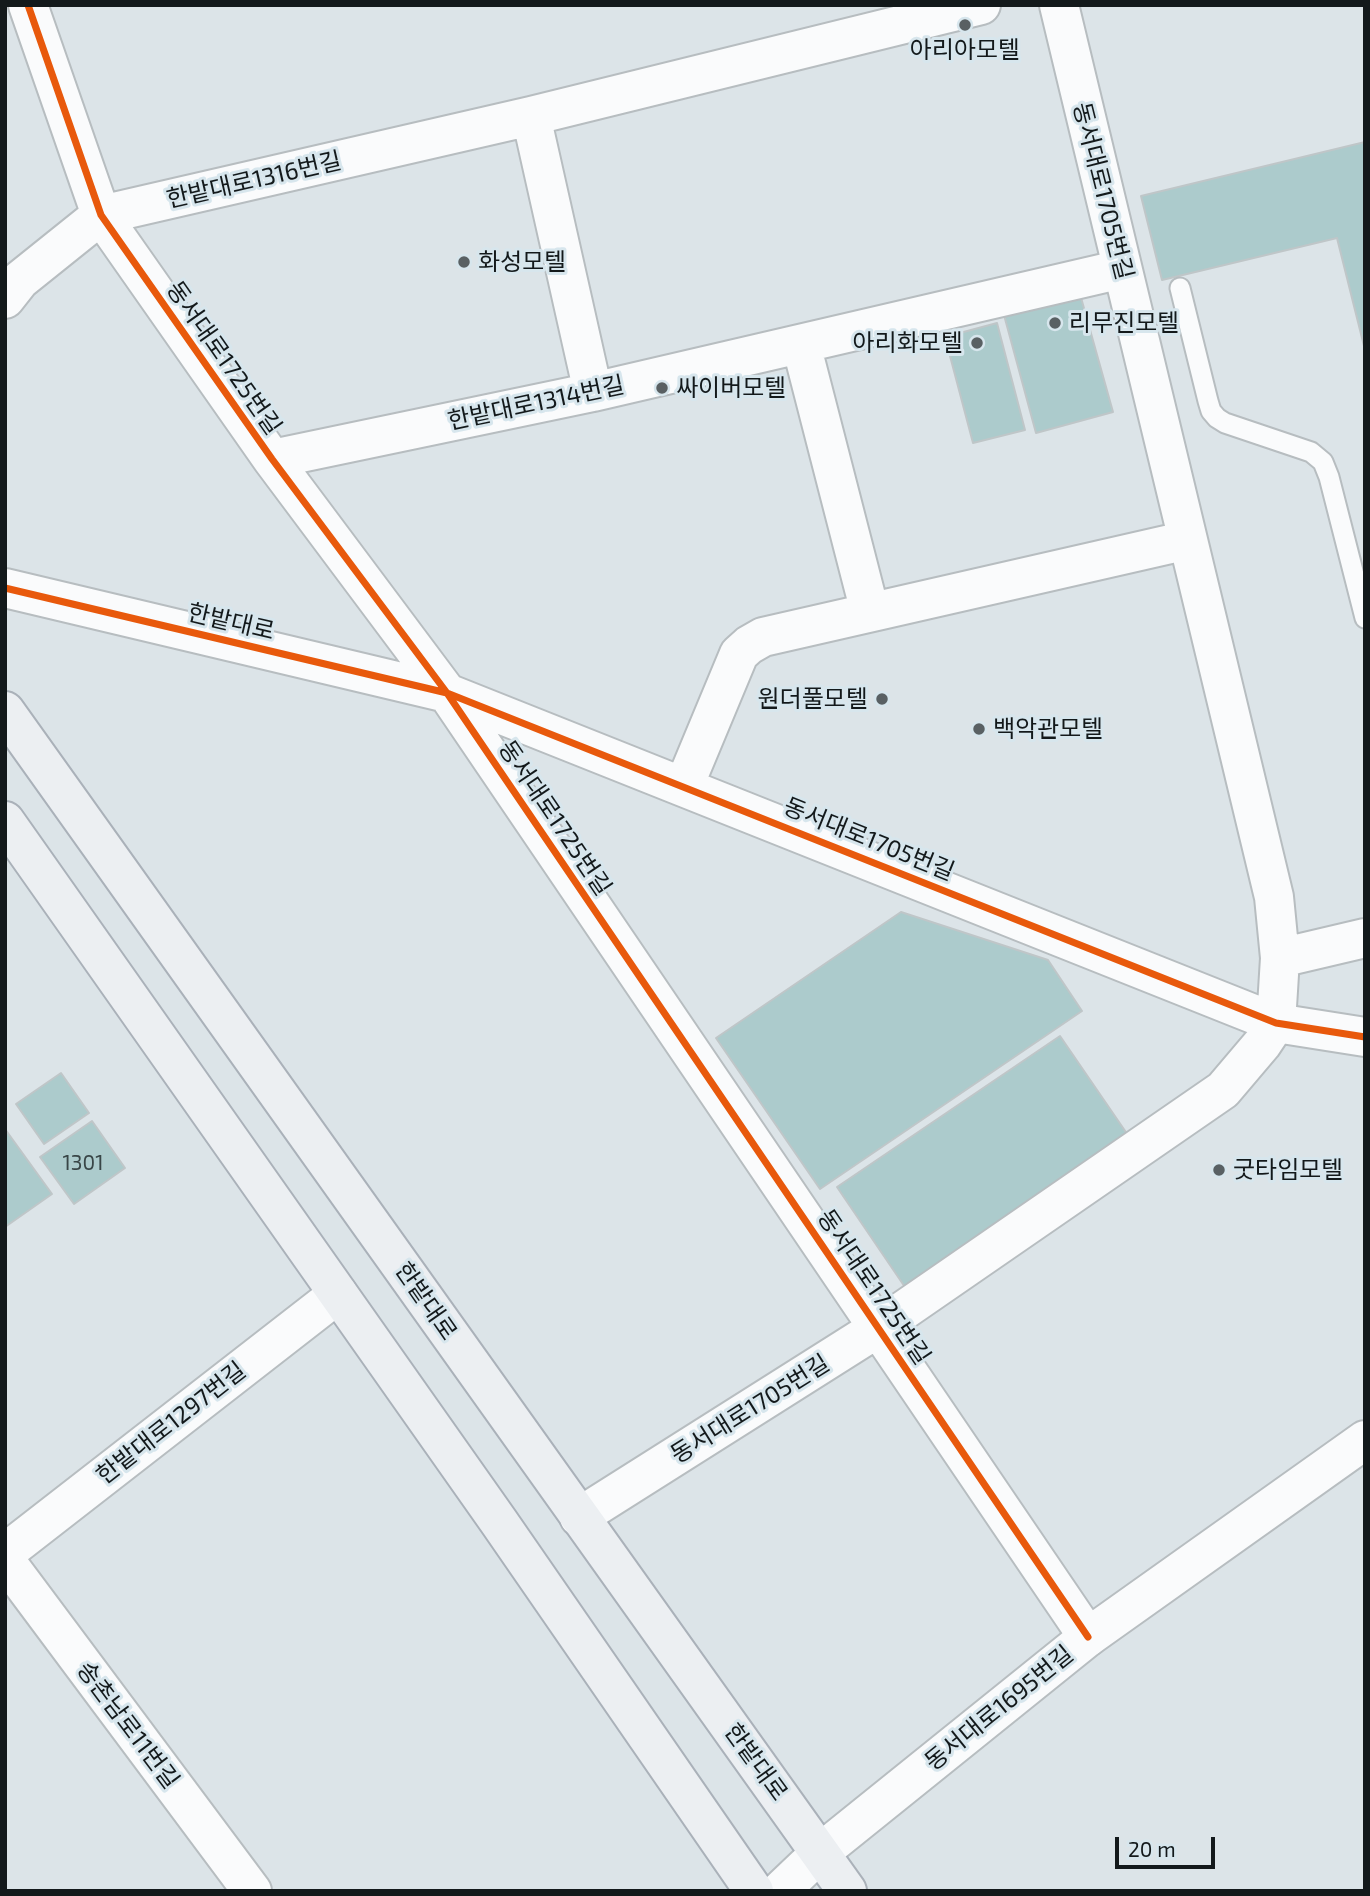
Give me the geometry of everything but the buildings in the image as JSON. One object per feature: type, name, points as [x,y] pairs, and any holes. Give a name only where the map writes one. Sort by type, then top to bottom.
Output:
[{"type":"main road","name":"한밭대로","points":[[5,711],[821,1852],[846,1891]]},
{"type":"main road","points":[[5,821],[491,1510],[754,1891]]},
{"type":"street","name":"동서대로1725번길","points":[[28,5],[101,215],[272,459],[447,693],[1088,1637]]},
{"type":"street","name":"한밭대로1316번길","points":[[5,299],[20,280],[101,215],[531,116],[981,5]]},
{"type":"street","name":"동서대로1705번길","points":[[579,1517],[878,1328],[1223,1090],[1276,1023],[1280,958],[1274,897],[1059,5]]},
{"type":"street","points":[[531,116],[593,392]]},
{"type":"street","name":"한밭대로1314번길","points":[[272,459],[593,392],[1122,269]]},
{"type":"street","points":[[801,344],[870,612]]},
{"type":"street","points":[[684,786],[739,654],[763,636],[1188,540]]},
{"type":"street","name":"한밭대로","points":[[5,588],[447,693]]},
{"type":"street","name":"동서대로1705번길","points":[[447,693],[1276,1023]]},
{"type":"street","points":[[1280,958],[1358,939]]},
{"type":"street","points":[[1276,1023],[1365,1037]]},
{"type":"street","name":"한밭대로1297번길","points":[[5,1553],[338,1294]]},
{"type":"street","name":"동서대로1695번길","points":[[780,1891],[821,1852],[1088,1637],[1365,1440]]},
{"type":"street","name":"송촌남로11번길","points":[[5,1560],[252,1891]]},
{"type":"lane","points":[[1181,288],[1211,411],[1225,423],[1311,452],[1323,462],[1365,618]]},
{"type":"cycle path","points":[[28,5],[101,215],[272,459],[447,693],[1088,1637]]},
{"type":"cycle path","points":[[5,588],[447,693],[1276,1023],[1365,1037]]},
{"type":"place","name":"아리아모텔","points":[[965,25]]},
{"type":"place","name":"화성모텔","points":[[464,262]]},
{"type":"place","name":"리무진모텔","points":[[1055,323]]},
{"type":"place","name":"아리화모텔","points":[[977,343]]},
{"type":"place","name":"싸이버모텔","points":[[662,388]]},
{"type":"place","name":"원더풀모텔","points":[[882,699]]},
{"type":"place","name":"백악관모텔","points":[[979,729]]},
{"type":"place","name":"굿타임모텔","points":[[1219,1170]]}]
